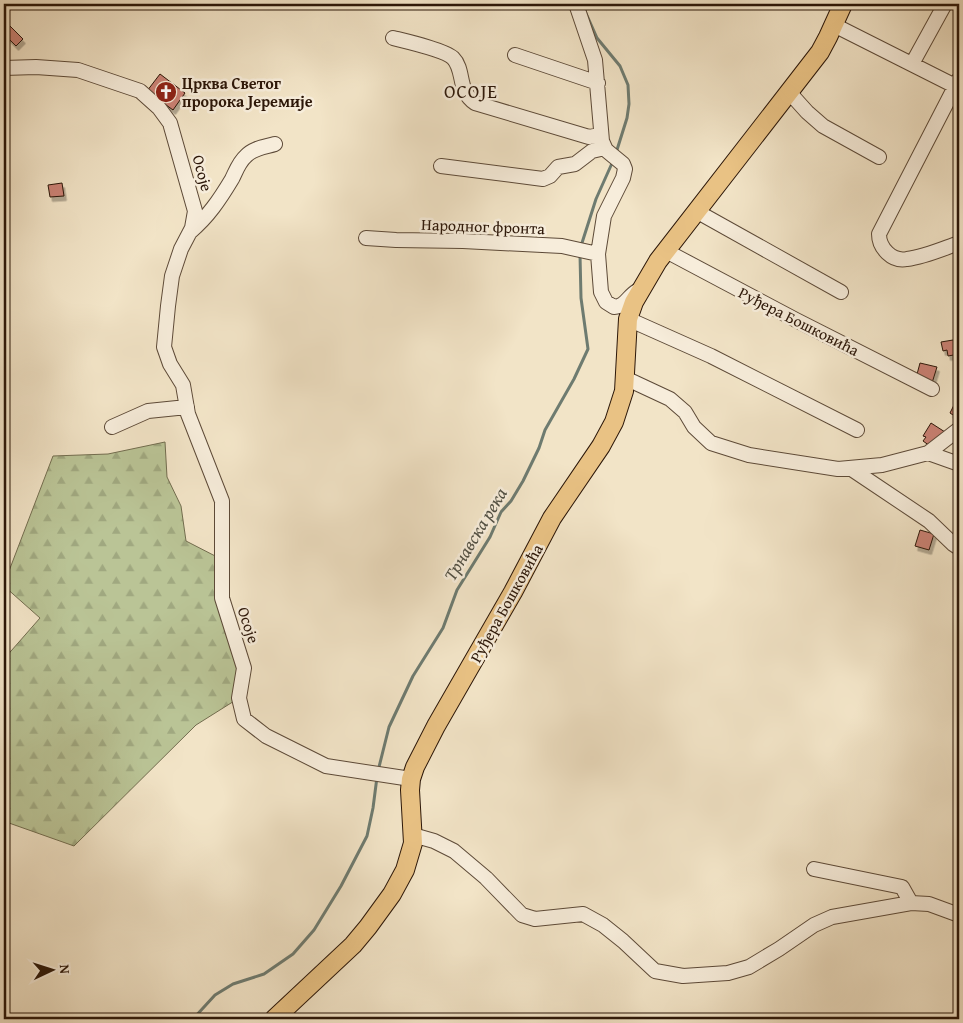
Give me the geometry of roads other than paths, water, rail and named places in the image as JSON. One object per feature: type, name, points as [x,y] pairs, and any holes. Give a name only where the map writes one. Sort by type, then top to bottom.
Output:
[{"type":"main road","name":"Руђера Бошковића","points":[[274,1019],[353,945],[392,894],[405,870],[410,854],[413,835],[410,803],[411,778],[424,747],[506,605],[552,518],[606,438],[622,400],[628,318],[634,302],[649,275],[666,251],[820,52],[843,4]]},
{"type":"street","points":[[576,4],[592,48],[605,145]]},
{"type":"street","points":[[912,64],[944,4]]},
{"type":"street","points":[[834,25],[912,64],[958,84],[879,234],[879,243],[893,257],[905,260],[959,244]]},
{"type":"street","points":[[393,38],[453,58],[458,67],[464,92],[475,103],[589,137],[605,145],[624,164],[624,173],[586,251]]},
{"type":"street","points":[[515,55],[598,83]]},
{"type":"street","name":"Осоје","points":[[4,68],[36,67],[78,70],[140,91],[159,108],[170,123],[195,211],[172,276],[164,347],[170,364],[183,385],[187,407],[222,500],[222,598],[244,668],[239,698],[244,719],[266,736],[326,766],[411,778]]},
{"type":"street","points":[[789,92],[823,126],[879,157]]},
{"type":"street","points":[[189,232],[217,204],[246,155],[275,144]]},
{"type":"street","points":[[441,166],[543,179],[550,176],[558,167],[575,164],[592,151],[605,145]]},
{"type":"street","points":[[696,211],[841,292]]},
{"type":"street","name":"Народног фронта","points":[[366,238],[463,241],[586,251]]},
{"type":"street","name":"Руђера Бошковића","points":[[586,251],[606,302],[614,307],[624,304],[632,294],[641,290]]},
{"type":"street","name":"Руђера Бошковића","points":[[666,251],[932,389]]},
{"type":"street","points":[[628,318],[711,356],[857,430]]},
{"type":"street","points":[[625,378],[664,394],[684,412],[694,427],[711,443],[749,455],[838,469],[882,465],[928,453],[959,429]]},
{"type":"street","points":[[112,426],[148,411],[187,407]]},
{"type":"street","points":[[928,453],[959,464]]},
{"type":"street","points":[[850,468],[929,521],[957,545]]},
{"type":"street","points":[[413,835],[434,841],[454,851],[486,878],[522,915],[535,919],[582,914],[603,925],[623,941],[654,971],[684,976],[728,973],[749,967],[814,926],[832,917],[911,903],[929,904],[959,915]]},
{"type":"street","points":[[814,869],[902,887],[911,903]]},
{"type":"waterway","name":"Трнавска река","points":[[585,11],[597,38],[620,66],[628,85],[629,104],[627,118],[616,153]]},
{"type":"waterway","name":"Трнавска река","points":[[581,246],[596,199],[613,161]]},
{"type":"waterway","name":"Трнавска река","points":[[378,771],[389,727],[413,676],[443,628],[457,590],[490,537],[501,512],[511,501],[523,481],[539,448],[545,430],[574,379],[588,349],[581,298],[580,255]]},
{"type":"waterway","name":"Трнавска река","points":[[193,1019],[215,995],[233,984],[264,974],[293,954],[314,930],[341,886],[367,836],[377,777]]},
{"type":"place","name":"Црква Светог пророка Јеремије","points":[[166,92]]},
{"type":"district","name":"ОСОЈЕ","points":[[471,91]]}]
